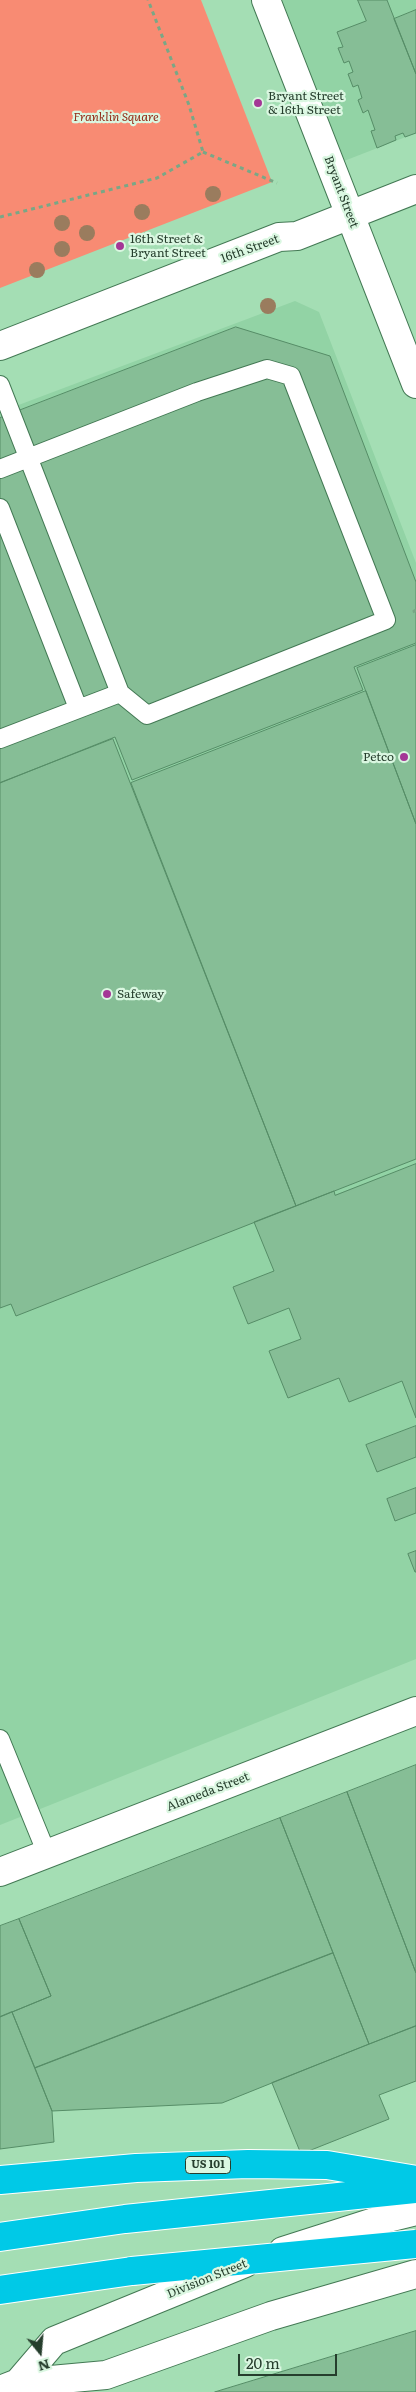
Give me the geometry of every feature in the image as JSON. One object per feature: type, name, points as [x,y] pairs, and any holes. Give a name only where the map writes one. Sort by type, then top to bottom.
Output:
[{"type":"highway","name":"US 101","points":[[0,2180],[136,2168],[248,2164],[327,2165],[416,2180]]},
{"type":"highway","points":[[0,2237],[134,2218],[416,2190]]},
{"type":"highway","points":[[0,2290],[225,2261],[416,2244]]},
{"type":"main road","name":"Bryant Street","points":[[266,0],[416,384]]},
{"type":"main road","name":"16th Street","points":[[0,346],[279,237],[297,236],[416,189]]},
{"type":"main road","name":"Alameda Street","points":[[0,1872],[416,1711]]},
{"type":"main road","name":"Division Street","points":[[13,2384],[54,2341],[251,2261],[380,2220],[416,2211]]},
{"type":"main road","name":"Division Street","points":[[13,2384],[106,2375],[271,2316],[416,2274]]},
{"type":"lane","points":[[0,385],[29,458],[120,693],[147,715],[386,620],[290,376],[267,368],[197,392],[29,458],[0,469]]},
{"type":"lane","points":[[0,508],[78,708]]},
{"type":"lane","points":[[0,738],[120,693]]},
{"type":"lane","points":[[0,1739],[47,1854]]},
{"type":"path","points":[[148,0],[189,105],[203,152]]},
{"type":"path","points":[[203,152],[277,183]]},
{"type":"path","points":[[0,217],[158,178],[203,152]]},
{"type":"path","points":[[416,610],[416,615]]},
{"type":"shaded area","points":[[282,0],[416,0],[416,133],[344,161]]},
{"type":"shaded area","points":[[295,301],[319,312],[416,563],[416,1659],[0,1825],[0,412]]},
{"type":"green space","name":"Franklin Square","points":[[0,0],[201,0],[272,182],[0,288]]},
{"type":"building","points":[[358,0],[387,0],[416,74],[416,133],[405,137],[403,133],[395,136],[396,140],[377,148],[371,131],[375,130],[368,110],[363,113],[358,100],[362,98],[358,85],[353,87],[348,74],[353,72],[349,61],[344,63],[338,48],[343,47],[337,32],[366,21]]},
{"type":"building","points":[[416,10],[416,74],[394,19]]},
{"type":"building","points":[[236,327],[330,356],[416,582],[416,643],[354,667],[363,690],[132,780],[115,737],[0,783],[0,418]]},
{"type":"building","name":"Petco","points":[[416,645],[416,824],[357,668]]},
{"type":"building","points":[[366,691],[416,824],[416,1159],[296,1206],[131,783]]},
{"type":"building","name":"Safeway","points":[[113,739],[296,1206],[16,1316],[11,1304],[0,1308],[0,783]]},
{"type":"building","points":[[416,1164],[416,1418],[402,1381],[349,1402],[339,1378],[288,1398],[269,1351],[301,1339],[289,1308],[248,1324],[233,1287],[274,1271],[254,1222],[334,1191],[335,1195]]},
{"type":"building","points":[[416,1426],[416,1457],[377,1472],[366,1445]]},
{"type":"building","points":[[416,1488],[416,1513],[395,1521],[387,1499]]},
{"type":"building","points":[[416,1551],[416,1572],[415,1572],[408,1554]]},
{"type":"building","points":[[416,1765],[416,1973],[347,1792]]},
{"type":"building","points":[[347,1792],[416,1973],[416,2026],[369,2044],[280,1818]]},
{"type":"building","points":[[280,1818],[333,1953],[35,2068],[12,2012],[51,1996],[19,1919]]},
{"type":"building","points":[[19,1919],[51,1996],[0,2017],[0,1926]]},
{"type":"building","points":[[333,1953],[369,2044],[222,2103],[52,2111],[35,2068]]},
{"type":"building","points":[[12,2012],[52,2111],[54,2142],[0,2149],[0,2017]]},
{"type":"building","points":[[416,2026],[416,2081],[379,2095],[389,2119],[301,2154],[272,2083]]},
{"type":"building","points":[[416,2331],[416,2392],[215,2392]]},
{"type":"place","name":"Bryant Street & 16th Street","points":[[258,103]]},
{"type":"place","name":"16th Street & Bryant Street","points":[[120,246]]},
{"type":"place","name":"Petco","points":[[404,757]]},
{"type":"place","name":"Safeway","points":[[107,994]]}]
